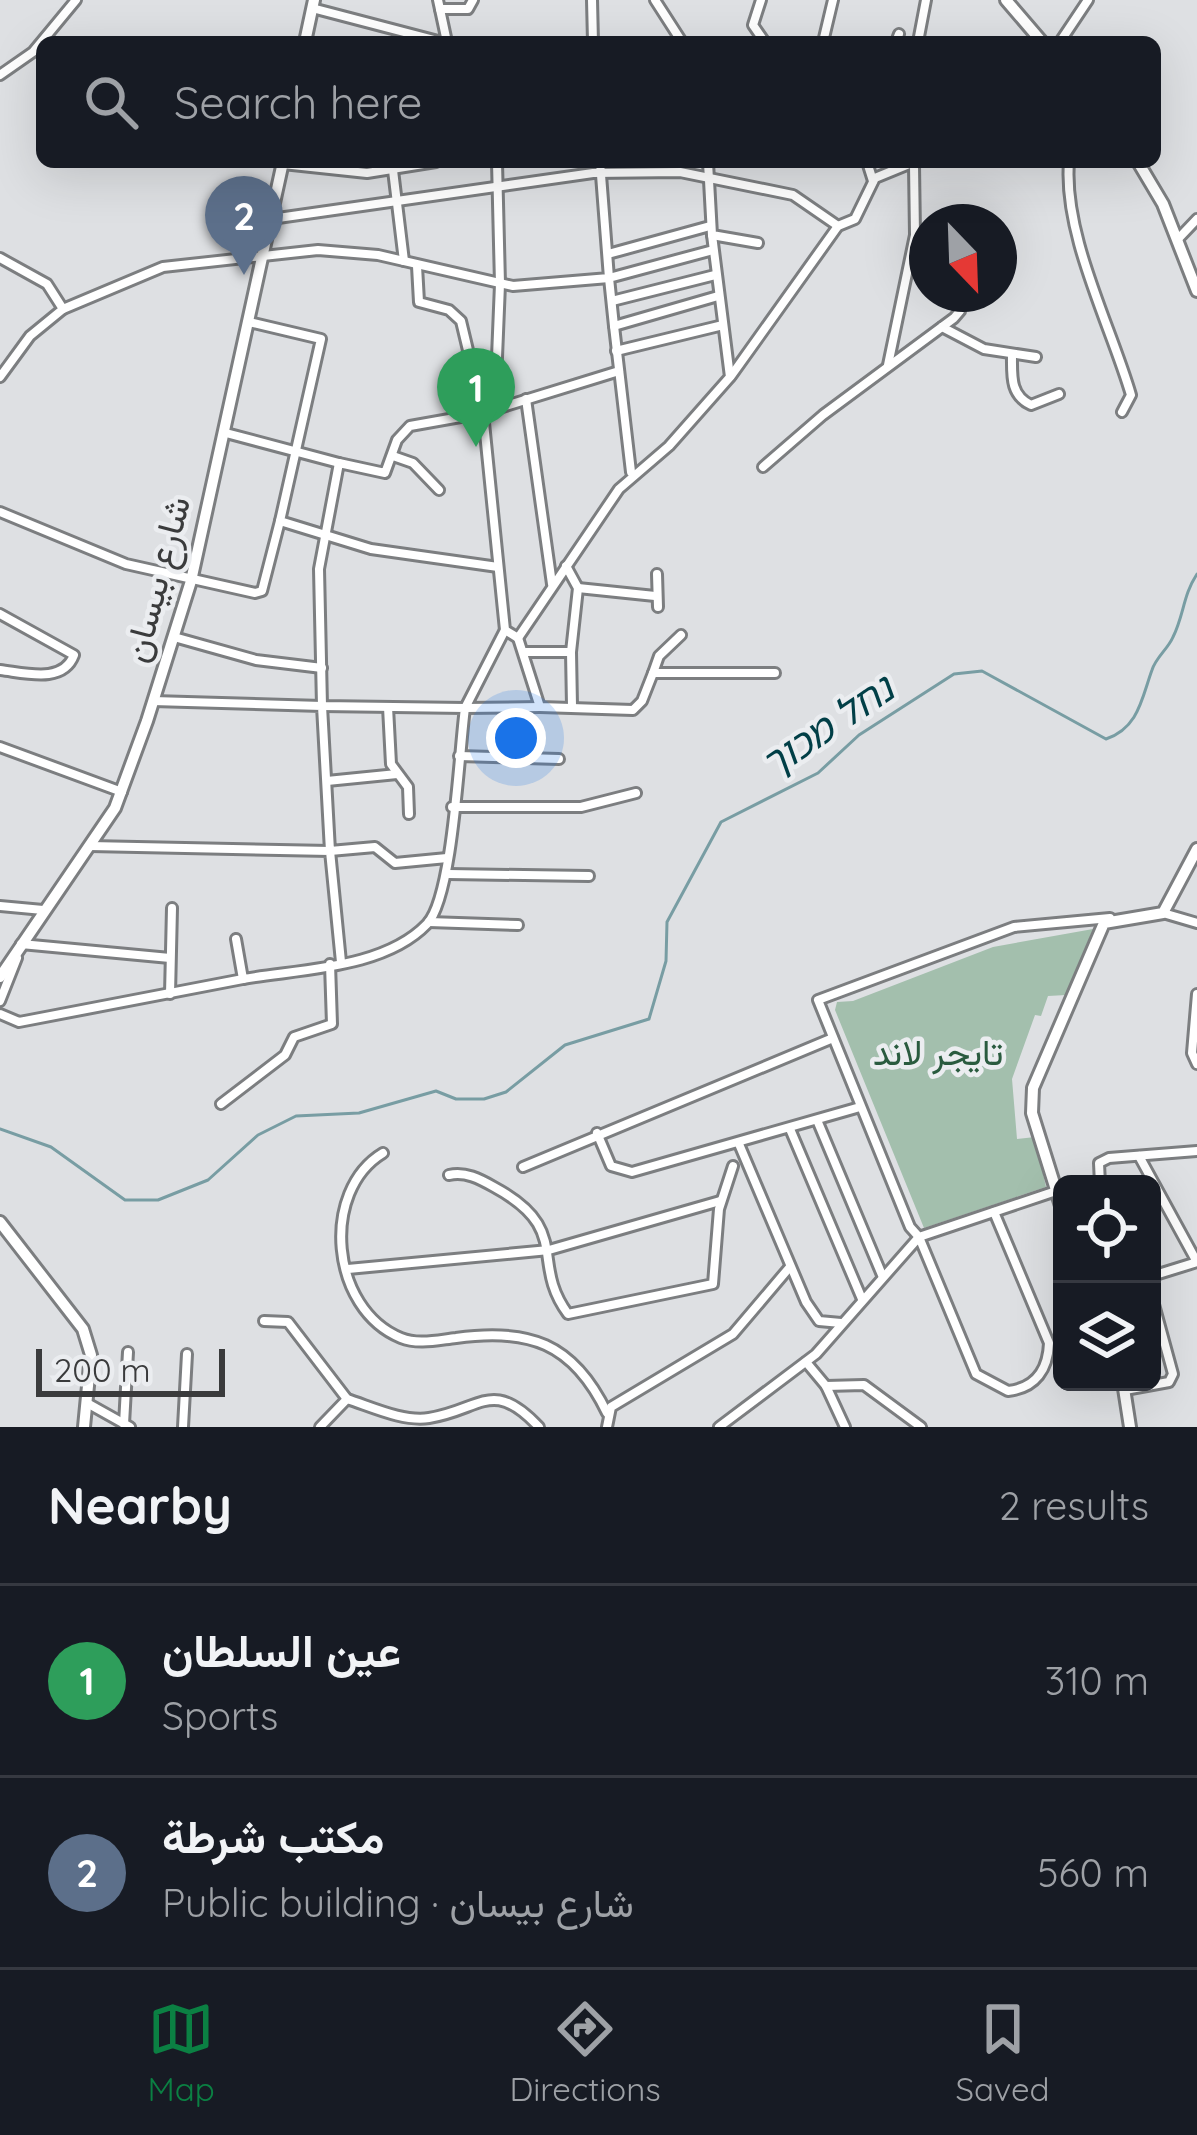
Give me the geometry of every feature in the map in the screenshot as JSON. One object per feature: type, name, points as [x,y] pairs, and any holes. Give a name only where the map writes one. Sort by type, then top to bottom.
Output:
[{"type":"street","points":[[46,36],[76,0]]},
{"type":"street","points":[[443,36],[439,5],[468,9],[473,0]]},
{"type":"street","points":[[592,0],[593,36]]},
{"type":"street","points":[[655,0],[678,36]]},
{"type":"street","points":[[761,0],[753,25],[761,36]]},
{"type":"street","points":[[824,36],[833,0]]},
{"type":"street","points":[[919,36],[926,0]]},
{"type":"street","points":[[1006,0],[1037,36]]},
{"type":"street","points":[[1064,36],[1088,0]]},
{"type":"street","points":[[306,36],[313,4],[423,36]]},
{"type":"street","points":[[0,75],[36,48]]},
{"type":"street","name":"شارع بيسان","points":[[0,976],[122,792],[191,581],[282,168]]},
{"type":"street","points":[[325,168],[367,173],[383,168]]},
{"type":"street","points":[[393,168],[404,261]]},
{"type":"street","points":[[495,406],[500,284],[498,168]]},
{"type":"street","points":[[601,168],[616,351],[632,473]]},
{"type":"street","points":[[707,168],[715,274],[730,377]]},
{"type":"street","points":[[869,168],[873,181]]},
{"type":"street","points":[[518,638],[632,473],[669,446],[754,350],[838,226],[855,219],[873,181],[904,168]]},
{"type":"street","points":[[914,168],[915,204]]},
{"type":"street","points":[[1069,168],[1068,185],[1089,267],[1132,394],[1122,412]]},
{"type":"street","points":[[1141,168],[1178,239],[1197,291]]},
{"type":"street","points":[[271,219],[500,190],[593,173],[680,172],[793,195],[838,226]]},
{"type":"street","points":[[1178,239],[1197,219]]},
{"type":"street","points":[[608,254],[711,230],[758,243]]},
{"type":"street","points":[[0,377],[30,337],[63,309],[154,269],[318,250],[404,261],[527,286],[609,278],[713,250]]},
{"type":"street","points":[[0,258],[18,263],[47,284],[63,309]]},
{"type":"street","points":[[888,367],[909,264]]},
{"type":"street","points":[[0,1013],[19,1022],[341,962],[393,947],[429,922],[448,874],[465,708],[505,630],[483,412],[461,321],[449,310],[419,302],[417,266]]},
{"type":"street","points":[[612,301],[715,274]]},
{"type":"street","points":[[614,326],[718,296]]},
{"type":"street","points":[[763,467],[959,312]]},
{"type":"street","points":[[0,512],[109,558],[191,581],[260,593],[320,337],[249,322]]},
{"type":"street","points":[[616,351],[723,325]]},
{"type":"street","points":[[942,327],[970,344],[1036,357]]},
{"type":"street","points":[[1012,355],[1013,384],[1022,401],[1031,405],[1059,394]]},
{"type":"street","points":[[226,433],[380,473],[410,426],[483,412],[619,370]]},
{"type":"street","points":[[526,399],[552,584]]},
{"type":"street","points":[[393,456],[413,463],[439,490]]},
{"type":"street","points":[[339,463],[318,583],[330,851],[341,962]]},
{"type":"street","points":[[280,520],[371,549],[498,567]]},
{"type":"street","points":[[566,566],[578,587],[571,652],[572,706]]},
{"type":"street","points":[[657,574],[658,607]]},
{"type":"street","points":[[578,587],[655,596]]},
{"type":"street","points":[[0,614],[68,647],[74,655],[69,667],[57,673],[0,670]]},
{"type":"street","points":[[505,630],[518,638],[526,652],[540,707]]},
{"type":"street","points":[[153,701],[633,710],[643,701],[658,656],[681,635]]},
{"type":"street","points":[[174,637],[256,660],[322,668]]},
{"type":"street","points":[[526,652],[571,652]]},
{"type":"street","points":[[653,673],[775,673]]},
{"type":"street","points":[[388,707],[391,764],[407,787],[410,814]]},
{"type":"street","points":[[0,747],[122,792]]},
{"type":"street","points":[[459,756],[559,760]]},
{"type":"street","points":[[327,781],[397,774]]},
{"type":"street","points":[[452,807],[581,807],[636,793]]},
{"type":"street","points":[[90,846],[330,851],[376,847],[395,863],[447,858]]},
{"type":"street","points":[[1163,913],[1197,849]]},
{"type":"street","points":[[448,874],[589,876]]},
{"type":"street","points":[[0,906],[43,910]]},
{"type":"street","points":[[170,994],[172,908]]},
{"type":"street","points":[[994,1212],[1048,1343],[1043,1370],[1022,1389],[996,1388],[976,1374],[818,1000],[1014,927],[1163,913],[1197,923]]},
{"type":"street","points":[[719,1427],[824,1345],[920,1237],[1053,1192],[1032,1113],[1033,1088],[1080,970],[1110,918]]},
{"type":"street","points":[[429,922],[518,925]]},
{"type":"street","points":[[236,939],[243,979]]},
{"type":"street","points":[[0,1001],[21,943],[170,958]]},
{"type":"street","points":[[221,1104],[285,1055],[294,1036],[332,1024],[330,964]]},
{"type":"street","points":[[1197,994],[1192,1053],[1197,1064]]},
{"type":"street","points":[[523,1167],[833,1038]]},
{"type":"street","points":[[597,1133],[611,1166],[620,1172],[739,1144],[860,1107]]},
{"type":"street","points":[[817,1120],[882,1275]]},
{"type":"street","points":[[790,1129],[862,1299]]},
{"type":"street","points":[[739,1144],[789,1268],[819,1321],[824,1345]]},
{"type":"street","points":[[1099,1175],[1104,1160],[1197,1151]]},
{"type":"street","points":[[383,1153],[363,1165],[343,1203],[339,1234],[348,1269],[367,1306],[392,1334],[418,1341],[499,1332],[532,1336],[572,1366],[607,1412],[607,1427]]},
{"type":"street","points":[[1139,1156],[1149,1175]]},
{"type":"street","points":[[449,1175],[479,1180],[538,1218],[568,1314],[709,1286],[717,1274],[720,1201],[733,1166]]},
{"type":"street","points":[[1161,1196],[1197,1262],[1161,1273]]},
{"type":"street","points":[[348,1269],[549,1250],[720,1201]]},
{"type":"street","points":[[0,1222],[83,1330],[91,1355],[84,1427]]},
{"type":"street","points":[[607,1412],[733,1334],[789,1268]]},
{"type":"street","points":[[264,1321],[288,1322],[347,1399],[428,1418],[478,1400],[498,1399],[518,1407],[539,1427]]},
{"type":"street","points":[[819,1321],[843,1322]]},
{"type":"street","points":[[1161,1330],[1173,1374],[1169,1382],[1161,1383]]},
{"type":"street","points":[[87,1403],[127,1425],[128,1352]]},
{"type":"street","points":[[183,1427],[187,1354]]},
{"type":"street","points":[[806,1362],[826,1386],[845,1427]]},
{"type":"street","points":[[826,1386],[864,1385],[921,1427]]},
{"type":"street","points":[[1125,1391],[1130,1427]]},
{"type":"street","points":[[320,1427],[347,1399]]},
{"type":"green space","name":"تايجر لاند","points":[[1093,929],[1066,995],[1048,996],[1041,1016],[1035,1015],[1012,1079],[1017,1139],[1035,1137],[1046,1187],[924,1228],[835,1010],[837,1002],[853,1001],[993,947]]},
{"type":"waterway","name":"נחל מכוך","points":[[0,1129],[51,1147],[125,1200],[158,1200],[208,1180],[258,1135],[296,1116],[359,1113],[436,1091],[456,1099],[484,1099],[506,1092],[565,1045],[649,1019],[666,961],[667,922],[721,822],[818,773],[859,735],[954,674],[982,671],[1106,739],[1117,734],[1138,710],[1197,574]]},
{"type":"place","name":"مكتب شرطة","points":[[244,275]]},
{"type":"place","name":"عين السلطان","points":[[476,447]]}]
